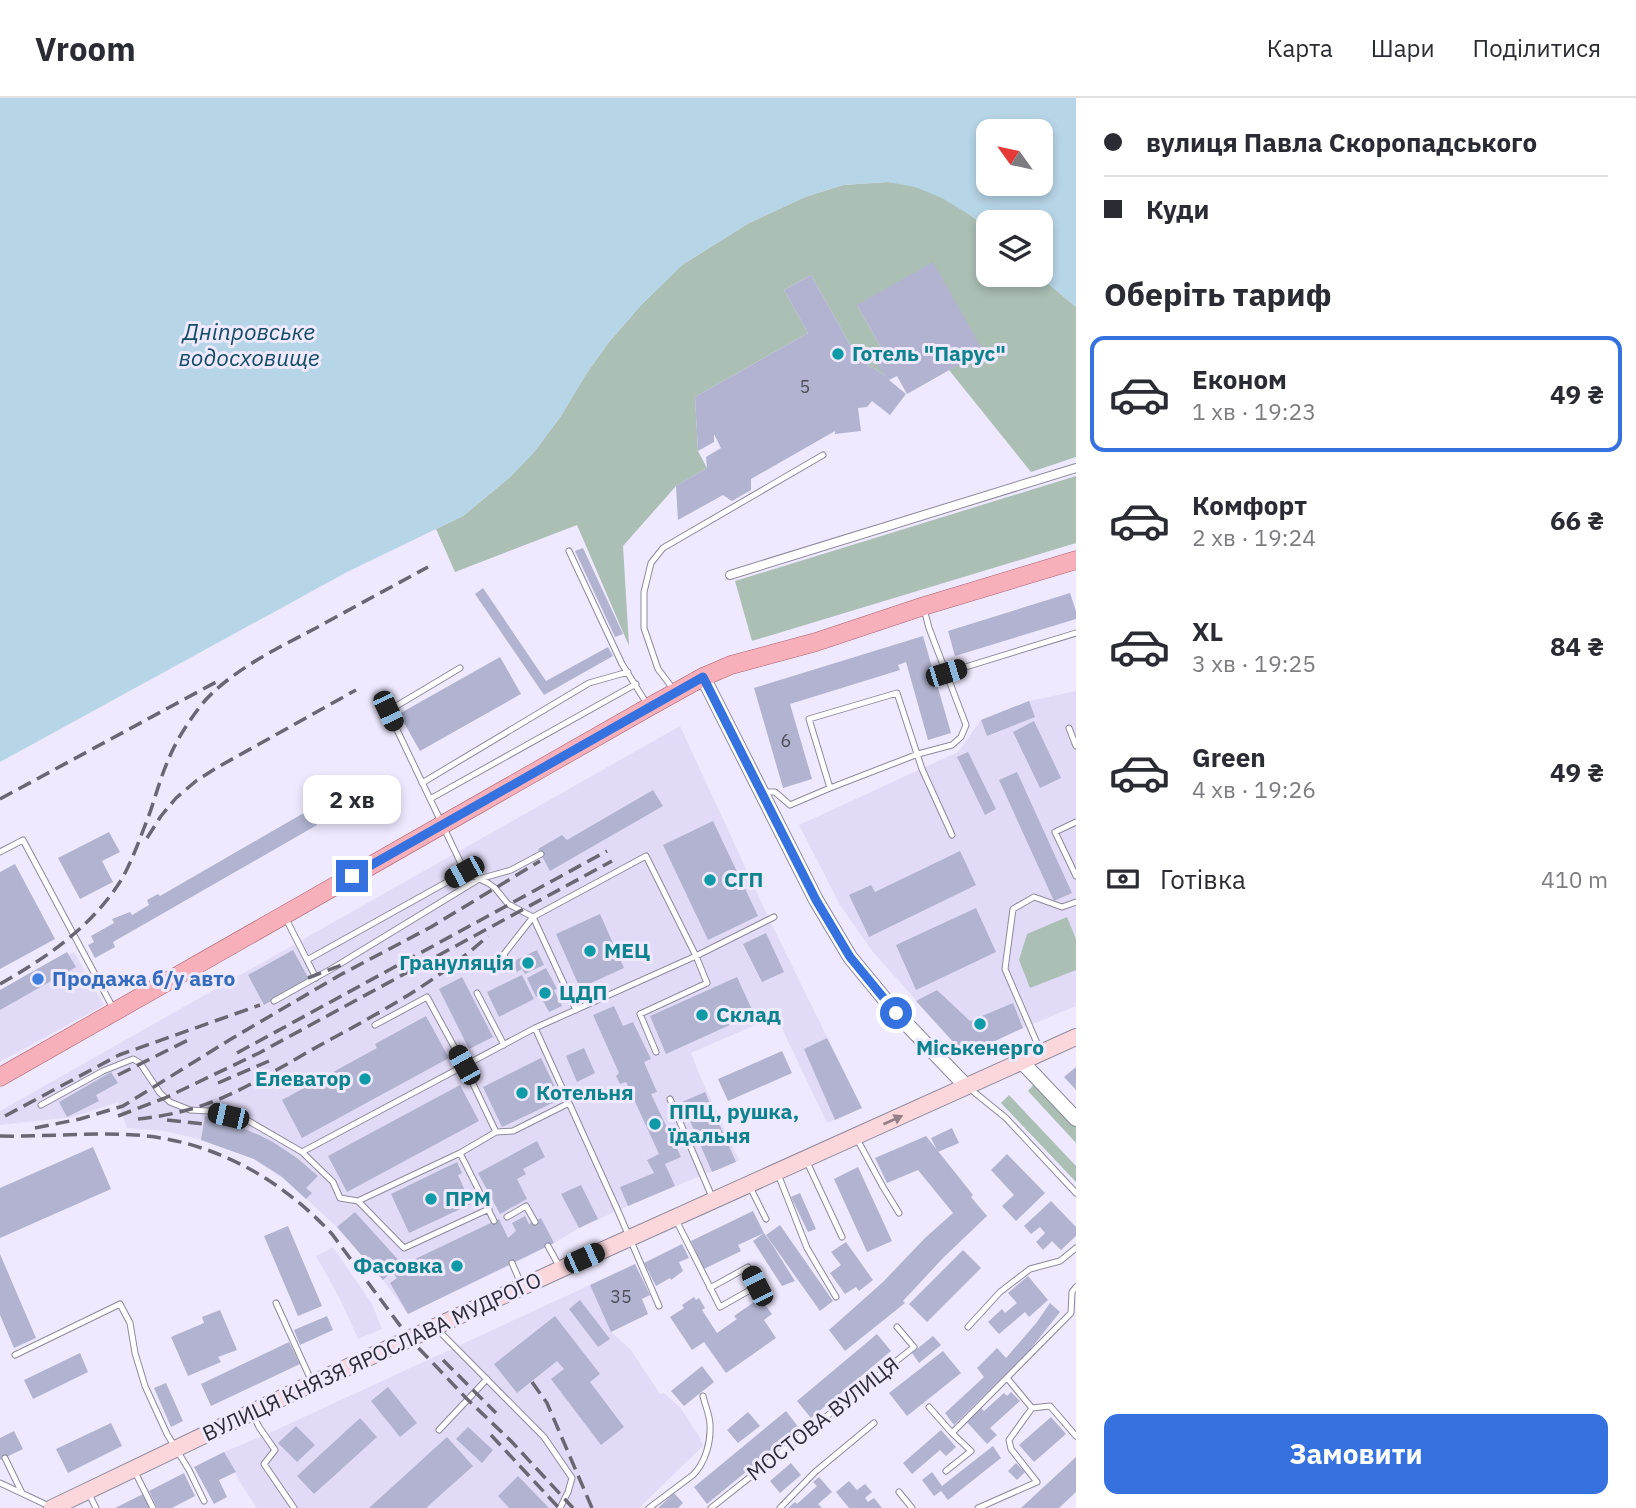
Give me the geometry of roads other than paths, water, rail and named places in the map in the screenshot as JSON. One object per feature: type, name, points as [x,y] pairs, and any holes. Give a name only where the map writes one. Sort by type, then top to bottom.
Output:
[{"type":"main road","points":[[0,1077],[703,677],[731,665],[816,642],[924,606],[1076,561]]},
{"type":"main road","name":"ВУЛИЦЯ КНЯЗЯ ЯРОСЛАВА МУДРОГО","points":[[53,1508],[313,1383],[1076,1037]]},
{"type":"street","points":[[730,575],[1076,468]]},
{"type":"street","points":[[703,677],[816,900],[850,957],[904,1022],[967,1087]]},
{"type":"street","points":[[1022,1062],[1076,1119]]},
{"type":"lane","points":[[676,692],[658,668],[644,628],[644,592],[651,563],[663,548],[823,454]]},
{"type":"lane","points":[[569,551],[622,664],[649,707]]},
{"type":"lane","points":[[763,792],[775,792],[790,805],[918,754],[952,745],[961,737],[966,725],[929,628],[924,606]]},
{"type":"lane","points":[[946,673],[1076,633]]},
{"type":"lane","points":[[460,668],[388,711],[464,872],[495,888],[508,904],[533,917],[576,1010]]},
{"type":"lane","points":[[422,783],[589,683],[628,672]]},
{"type":"lane","points":[[430,799],[636,684]]},
{"type":"lane","points":[[830,788],[809,719],[897,692],[922,769],[952,835]]},
{"type":"lane","points":[[1069,728],[1076,746]]},
{"type":"lane","points":[[1076,822],[1055,832],[1076,876]]},
{"type":"lane","points":[[0,852],[23,840],[115,1011]]},
{"type":"lane","points":[[274,1001],[480,879],[511,870],[541,854]]},
{"type":"lane","points":[[507,965],[504,954],[533,917],[646,856],[707,983],[640,1014],[656,1052]]},
{"type":"lane","points":[[307,960],[464,872]]},
{"type":"lane","points":[[1041,1053],[1005,969],[1013,909],[1034,897],[1062,907],[1076,902]]},
{"type":"lane","points":[[284,914],[316,978]]},
{"type":"lane","points":[[302,1152],[535,1028],[696,956],[774,917]]},
{"type":"lane","points":[[477,993],[504,1045]]},
{"type":"lane","points":[[374,1025],[427,997],[496,1132]]},
{"type":"lane","points":[[535,1028],[659,1306]]},
{"type":"lane","points":[[41,1105],[103,1071],[133,1059],[140,1063],[160,1093],[170,1102],[190,1110],[209,1111],[247,1120],[302,1152],[333,1182],[341,1198],[358,1201],[460,1153],[496,1132],[513,1131],[569,1103]]},
{"type":"lane","points":[[967,1087],[1006,1118],[1076,1193]]},
{"type":"lane","points":[[670,1099],[714,1200]]},
{"type":"lane","points":[[856,1136],[899,1213]]},
{"type":"lane","points":[[460,1153],[494,1221]]},
{"type":"lane","points":[[805,1159],[842,1237]]},
{"type":"lane","points":[[777,1172],[807,1248],[836,1297]]},
{"type":"lane","points":[[748,1184],[765,1219]]},
{"type":"lane","points":[[358,1201],[404,1248],[489,1209]]},
{"type":"lane","points":[[507,1217],[527,1206],[535,1222]]},
{"type":"lane","points":[[675,1217],[710,1288],[720,1307],[757,1286],[748,1267],[710,1288]]},
{"type":"lane","points":[[548,1246],[561,1269]]},
{"type":"lane","points":[[968,1327],[1000,1292],[1030,1269],[1059,1261],[1076,1248]]},
{"type":"lane","points":[[512,1264],[523,1287]]},
{"type":"lane","points":[[952,1433],[1071,1313],[1072,1292],[1076,1287]]},
{"type":"lane","points":[[276,1303],[313,1383]]},
{"type":"lane","points":[[15,1355],[120,1304],[130,1323],[145,1386],[167,1434],[204,1501]]},
{"type":"lane","name":"МОСТОВА ВУЛИЦЯ","points":[[711,1508],[914,1347],[897,1327]]},
{"type":"lane","points":[[436,1328],[544,1437],[572,1478],[560,1508]]},
{"type":"lane","points":[[1007,1378],[1032,1408]]},
{"type":"lane","points":[[439,1430],[487,1379]]},
{"type":"lane","points":[[649,1508],[693,1475],[704,1460],[710,1425],[703,1396]]},
{"type":"lane","points":[[978,1508],[1037,1482],[1011,1449],[1009,1440],[1032,1408],[1049,1406],[1076,1436]]},
{"type":"lane","points":[[929,1407],[971,1451],[946,1471]]},
{"type":"lane","points":[[251,1412],[275,1450],[264,1464],[294,1508]]},
{"type":"lane","points":[[780,1508],[816,1472],[874,1423]]},
{"type":"lane","points":[[5,1458],[22,1494]]},
{"type":"lane","points":[[134,1469],[153,1508]]},
{"type":"lane","points":[[0,1483],[53,1508]]},
{"type":"lane","points":[[88,1491],[96,1508]]},
{"type":"lane","points":[[899,1492],[912,1508]]},
{"type":"water","name":"Дніпровське водосховище","points":[[0,98],[1076,98],[1076,307],[1052,287],[1053,210],[976,210],[976,219],[942,198],[915,187],[888,182],[843,185],[805,197],[749,223],[682,265],[641,305],[609,342],[534,452],[509,478],[463,516],[347,572],[0,762]]},
{"type":"railway","points":[[0,984],[69,938],[111,894],[123,877],[134,853],[174,747],[182,732],[213,692],[271,652],[428,567]]},
{"type":"railway","points":[[0,799],[218,681]]},
{"type":"railway","points":[[147,838],[176,798],[196,781],[356,690]]},
{"type":"railway","points":[[237,1053],[607,851]]},
{"type":"railway","points":[[35,1128],[80,1119],[123,1106],[231,1039],[340,975],[431,927],[540,861]]},
{"type":"railway","points":[[118,1116],[165,1098],[259,1053],[612,861]]},
{"type":"railway","points":[[138,1119],[191,1109],[259,1080],[409,994],[450,967],[488,936]]},
{"type":"railway","points":[[308,978],[344,964]]},
{"type":"railway","points":[[5,1116],[119,1055],[260,1005]]},
{"type":"railway","points":[[118,1075],[190,1039]]},
{"type":"railway","points":[[218,1083],[269,1061]]},
{"type":"railway","points":[[167,1120],[204,1124]]},
{"type":"railway","points":[[0,1136],[118,1134],[163,1138],[217,1154],[267,1179],[312,1214],[332,1234],[410,1339],[573,1508]]},
{"type":"railway","points":[[443,1360],[496,1413]]},
{"type":"railway","points":[[532,1382],[547,1403],[592,1508]]},
{"type":"railway","points":[[491,1435],[559,1508]]},
{"type":"place","name":"Готель \"Парус\"","points":[[838,354]]},
{"type":"place","name":"СГП","points":[[710,880]]},
{"type":"place","name":"МЕЦ","points":[[590,951]]},
{"type":"place","name":"Грануляція","points":[[528,963]]},
{"type":"place","name":"Продажа б/у авто","points":[[38,979]]},
{"type":"place","name":"ЦДП","points":[[545,993]]},
{"type":"place","name":"Склад","points":[[702,1015]]},
{"type":"place","name":"Міськенерго","points":[[980,1024]]},
{"type":"place","name":"Елеватор","points":[[365,1079]]},
{"type":"place","name":"Котельня","points":[[522,1093]]},
{"type":"place","name":"ППЦ, рушка, їдальня","points":[[655,1124]]},
{"type":"place","name":"ПРМ","points":[[431,1199]]},
{"type":"place","name":"Фасовка","points":[[457,1266]]}]
